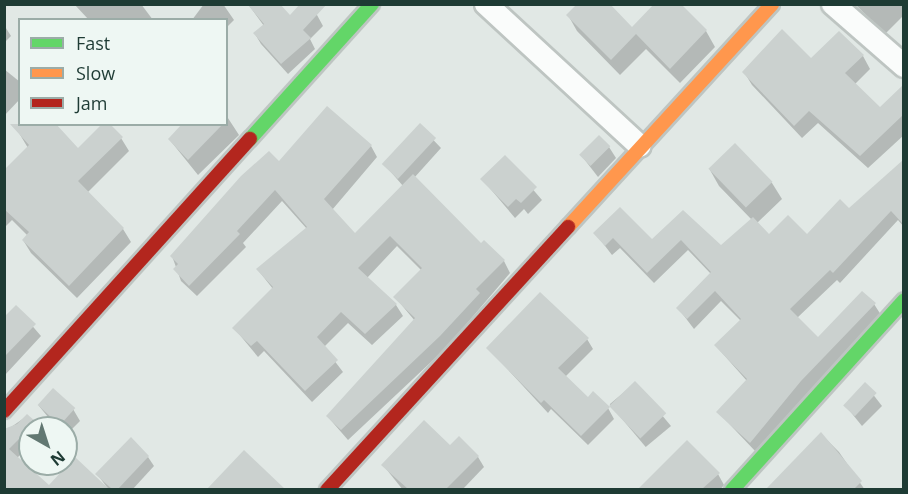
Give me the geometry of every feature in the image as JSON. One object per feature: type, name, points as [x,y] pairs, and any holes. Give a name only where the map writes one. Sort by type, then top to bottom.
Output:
[{"type":"street","points":[[4,411],[372,4]]},
{"type":"street","points":[[486,4],[640,146]]},
{"type":"street","points":[[327,489],[772,4]]},
{"type":"street","points":[[833,4],[903,66]]},
{"type":"street","points":[[732,489],[903,300]]},
{"type":"building","points":[[247,4],[280,4],[290,15],[300,4],[327,4],[303,30],[311,38],[281,64],[253,33],[264,24]]},
{"type":"building","points":[[577,4],[610,4],[632,27],[654,4],[681,4],[707,30],[670,69],[636,34],[611,60],[566,15]]},
{"type":"building","points":[[782,29],[811,58],[839,31],[864,55],[845,73],[880,107],[903,85],[903,115],[860,156],[809,111],[794,126],[742,72]]},
{"type":"building","points":[[327,106],[372,145],[324,199],[355,233],[413,174],[481,243],[484,240],[505,260],[476,289],[480,293],[440,336],[341,430],[326,416],[415,318],[393,297],[422,268],[390,236],[358,268],[397,304],[365,334],[341,312],[317,337],[338,360],[305,391],[257,341],[251,346],[232,328],[273,287],[256,269],[307,227],[275,190],[237,231],[240,234],[189,286],[173,269],[178,264],[170,256],[241,176],[269,151],[279,161]]},
{"type":"building","points":[[420,123],[436,138],[398,179],[382,164]]},
{"type":"building","points":[[10,124],[58,126],[78,148],[100,126],[112,126],[123,137],[78,181],[124,228],[69,286],[22,240],[29,232],[4,209],[4,170],[29,145]]},
{"type":"building","points":[[180,126],[221,126],[188,160],[168,139]]},
{"type":"building","points":[[599,135],[610,146],[591,166],[579,155]]},
{"type":"building","points":[[735,143],[773,182],[746,208],[708,169]]},
{"type":"building","points":[[505,155],[537,187],[521,203],[516,199],[508,207],[480,179]]},
{"type":"building","points":[[903,160],[903,224],[891,211],[833,273],[830,270],[790,309],[818,337],[862,291],[876,303],[801,381],[750,443],[716,412],[747,379],[714,345],[741,319],[715,291],[687,319],[676,308],[711,272],[681,240],[647,273],[613,238],[605,246],[593,233],[620,207],[652,239],[683,210],[721,245],[753,217],[769,234],[788,215],[807,234],[840,199],[849,208]]},
{"type":"building","points":[[540,292],[589,338],[558,368],[588,397],[593,391],[610,407],[581,436],[544,400],[541,403],[486,348]]},
{"type":"building","points":[[16,305],[36,324],[4,357],[4,317]]},
{"type":"building","points":[[635,381],[666,413],[640,438],[609,406]]},
{"type":"building","points":[[865,382],[877,393],[855,416],[843,405]]},
{"type":"building","points":[[53,388],[75,408],[68,416],[50,416],[38,405]]},
{"type":"building","points":[[424,420],[450,445],[459,436],[479,456],[446,489],[408,489],[381,465]]},
{"type":"building","points":[[17,424],[18,440],[9,449],[18,457],[18,476],[39,476],[49,485],[57,476],[78,476],[78,460],[109,489],[4,489],[4,429]]},
{"type":"building","points":[[821,432],[862,481],[854,489],[766,489]]},
{"type":"building","points":[[131,437],[149,456],[118,489],[112,489],[95,474]]},
{"type":"building","points":[[687,440],[720,473],[702,489],[638,489]]},
{"type":"building","points":[[244,450],[285,489],[207,489]]},
{"type":"traffic: fast","points":[[250,139],[372,4]]},
{"type":"traffic: fast","points":[[732,490],[904,300]]},
{"type":"traffic: slow","points":[[568,227],[772,4]]},
{"type":"traffic: jam","points":[[4,411],[250,139]]},
{"type":"traffic: jam","points":[[327,490],[568,227]]}]
